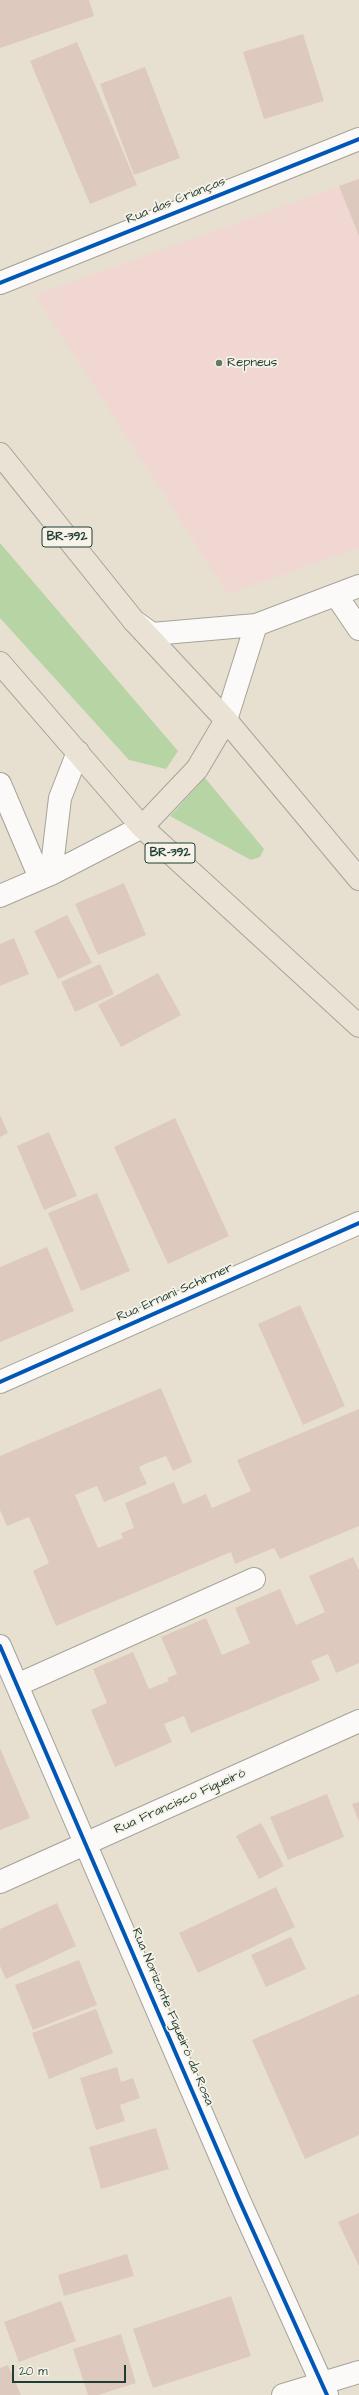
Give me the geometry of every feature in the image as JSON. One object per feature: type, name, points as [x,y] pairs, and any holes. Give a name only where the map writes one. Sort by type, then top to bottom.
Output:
[{"type":"highway","name":"BR-392","points":[[0,454],[134,621],[226,720],[359,879]]},
{"type":"highway","name":"BR-392","points":[[0,663],[142,827],[359,1026]]},
{"type":"highway","name":"BR-392","points":[[142,827],[197,770],[226,720]]},
{"type":"street","name":"Rua das Crianças","points":[[0,283],[359,139]]},
{"type":"street","points":[[134,621],[152,634],[256,625],[359,586]]},
{"type":"street","points":[[336,595],[359,629]]},
{"type":"street","points":[[226,720],[256,625]]},
{"type":"street","points":[[46,876],[60,798],[78,752]]},
{"type":"street","points":[[0,784],[46,876]]},
{"type":"street","points":[[0,896],[46,876],[142,827]]},
{"type":"street","name":"Rua Ernani Schirmer","points":[[0,1382],[359,1223]]},
{"type":"street","points":[[17,1685],[254,1579]]},
{"type":"street","name":"Rua Norizonte Figueiró da Rosa","points":[[0,1646],[87,1844],[240,2202],[324,2389]]},
{"type":"street","name":"Rua Francisco Figueiró","points":[[0,1882],[359,1721]]},
{"type":"street","points":[[283,2395],[324,2389],[359,2372]]},
{"type":"shaded area","name":"Repneus","points":[[359,179],[359,548],[228,594],[35,295]]},
{"type":"green space","points":[[0,543],[178,751],[166,769],[129,760],[0,618]]},
{"type":"green space","points":[[205,778],[264,849],[260,857],[251,860],[170,816]]},
{"type":"building","points":[[0,0],[89,0],[94,16],[0,48]]},
{"type":"building","points":[[303,34],[324,101],[264,119],[243,52]]},
{"type":"building","points":[[77,42],[137,185],[90,204],[30,61]]},
{"type":"building","points":[[145,67],[180,158],[134,175],[100,84]]},
{"type":"building","points":[[359,179],[359,236],[339,186]]},
{"type":"building","points":[[124,883],[146,935],[98,955],[75,904]]},
{"type":"building","points":[[67,915],[92,963],[58,979],[34,931]]},
{"type":"building","points":[[14,938],[29,974],[0,986],[0,944]]},
{"type":"building","points":[[100,964],[114,994],[75,1012],[61,982]]},
{"type":"building","points":[[158,973],[181,1015],[121,1047],[98,1005]]},
{"type":"building","points":[[0,1115],[8,1133],[0,1137]]},
{"type":"building","points":[[175,1118],[229,1236],[168,1264],[114,1147]]},
{"type":"building","points":[[49,1132],[77,1196],[44,1210],[17,1146]]},
{"type":"building","points":[[97,1193],[130,1271],[81,1291],[48,1213]]},
{"type":"building","points":[[47,1247],[74,1311],[0,1342],[0,1267]]},
{"type":"building","points":[[300,1305],[345,1406],[303,1425],[258,1324]]},
{"type":"building","points":[[161,1388],[192,1462],[173,1471],[166,1456],[145,1464],[139,1467],[147,1484],[104,1502],[97,1486],[75,1495],[98,1548],[123,1538],[121,1533],[134,1528],[125,1503],[174,1482],[183,1504],[206,1494],[212,1508],[251,1491],[237,1460],[359,1409],[359,1526],[280,1559],[274,1548],[235,1564],[231,1552],[56,1626],[33,1571],[49,1563],[29,1517],[7,1526],[0,1510],[0,1456]]},
{"type":"building","points":[[353,1557],[359,1570],[359,1663],[336,1673],[328,1654],[311,1661],[320,1680],[191,1733],[184,1716],[164,1724],[172,1742],[115,1767],[91,1710],[107,1703],[93,1669],[133,1652],[149,1689],[169,1681],[167,1678],[177,1674],[161,1637],[206,1618],[222,1655],[250,1643],[235,1608],[280,1589],[296,1625],[325,1612],[309,1576]]},
{"type":"building","points":[[0,1748],[30,1818],[0,1830]]},
{"type":"building","points":[[327,1794],[344,1837],[288,1860],[270,1817]]},
{"type":"building","points":[[359,1802],[359,1822],[352,1804]]},
{"type":"building","points":[[261,1823],[284,1866],[259,1879],[236,1836]]},
{"type":"building","points":[[276,1887],[295,1927],[198,1973],[179,1933]]},
{"type":"building","points":[[57,1903],[76,1946],[6,1979],[0,1966],[0,1929]]},
{"type":"building","points":[[291,1937],[306,1969],[266,1987],[251,1955]]},
{"type":"building","points":[[79,1960],[97,2005],[33,2030],[15,1985]]},
{"type":"building","points":[[359,1994],[359,2135],[305,2159],[252,2040]]},
{"type":"building","points":[[96,2009],[113,2053],[49,2079],[32,2033]]},
{"type":"building","points":[[117,2067],[121,2082],[133,2078],[140,2098],[120,2105],[125,2121],[96,2130],[80,2078]]},
{"type":"building","points":[[156,2128],[169,2169],[101,2189],[89,2147]]},
{"type":"building","points":[[359,2213],[359,2266],[338,2222]]},
{"type":"building","points":[[127,2254],[134,2276],[64,2296],[58,2275]]},
{"type":"building","points":[[231,2296],[251,2356],[153,2388],[133,2329]]},
{"type":"building","points":[[61,2301],[76,2341],[19,2362],[4,2322]]},
{"type":"building","points":[[121,2334],[136,2383],[98,2395],[88,2395],[73,2349]]},
{"type":"building","points":[[8,2365],[21,2395],[0,2395],[0,2368]]},
{"type":"cycle path","points":[[0,283],[359,139]]},
{"type":"cycle path","points":[[0,1382],[359,1223]]},
{"type":"cycle path","points":[[0,1646],[240,2202],[327,2395]]},
{"type":"place","name":"Repneus","points":[[219,363]]}]
